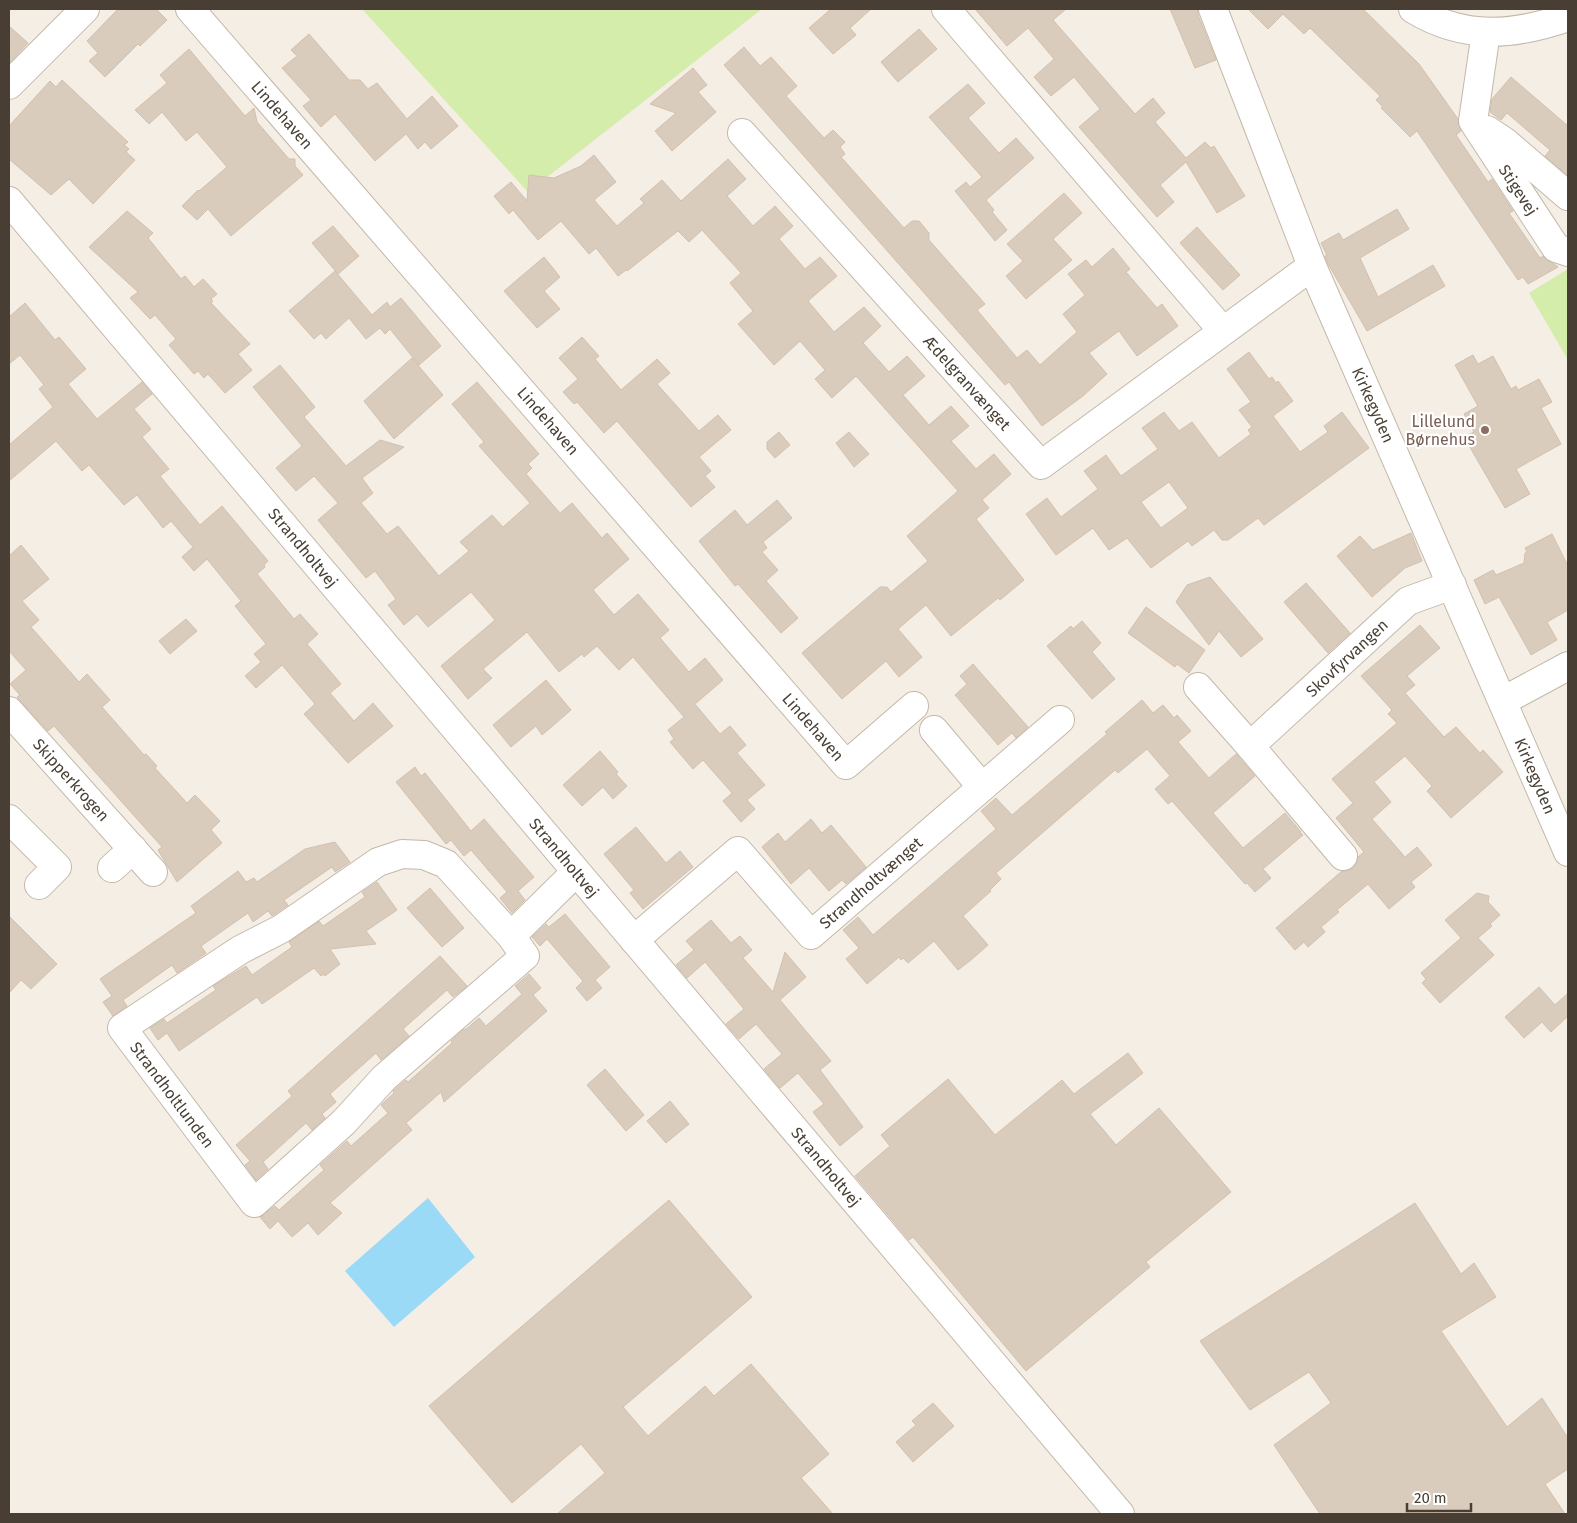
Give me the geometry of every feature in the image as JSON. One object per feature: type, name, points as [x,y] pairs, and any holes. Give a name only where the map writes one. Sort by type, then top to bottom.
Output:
[{"type":"street","points":[[9,85],[85,9]]},
{"type":"street","name":"Lindehaven","points":[[190,9],[846,765],[914,706]]},
{"type":"street","points":[[946,9],[1223,331]]},
{"type":"street","name":"Kirkegyden","points":[[1213,9],[1312,266],[1568,852]]},
{"type":"street","points":[[1413,9],[1427,17],[1456,28],[1486,32],[1514,32],[1542,26],[1568,16]]},
{"type":"street","points":[[1473,121],[1486,32]]},
{"type":"street","name":"Stigevej","points":[[1473,121],[1505,142],[1568,196]]},
{"type":"street","name":"Stigevej","points":[[1473,121],[1556,248],[1568,252]]},
{"type":"street","name":"Ædelgranvænget","points":[[742,133],[1041,465],[1312,266]]},
{"type":"street","name":"Strandholtvej","points":[[9,200],[1120,1514]]},
{"type":"street","name":"Skovfyrvangen","points":[[1250,746],[1408,600],[1452,585]]},
{"type":"street","points":[[1503,701],[1568,666]]},
{"type":"street","points":[[1198,687],[1343,856]]},
{"type":"street","name":"Skipperkrogen","points":[[9,712],[153,872]]},
{"type":"street","name":"Strandholtvænget","points":[[634,940],[738,850],[811,935],[1060,720]]},
{"type":"street","points":[[934,730],[982,787]]},
{"type":"street","points":[[9,819],[57,867],[39,885]]},
{"type":"street","points":[[112,868],[133,849]]},
{"type":"street","name":"Strandholtlunden","points":[[402,854],[424,855],[446,864],[511,936],[525,956],[384,1078],[344,1122],[254,1203],[122,1028],[240,950],[281,929],[378,862],[402,854]]},
{"type":"street","points":[[511,936],[576,872]]},
{"type":"green space","points":[[362,9],[762,9],[528,192]]},
{"type":"green space","points":[[1568,269],[1568,360],[1529,293]]},
{"type":"water","points":[[428,1198],[475,1257],[394,1327],[345,1271]]},
{"type":"building","points":[[118,9],[156,9],[167,20],[140,46],[138,44],[105,77],[89,61],[98,53],[87,41]]},
{"type":"building","points":[[831,9],[871,9],[850,28],[856,35],[833,54],[809,28]]},
{"type":"building","points":[[975,9],[1066,9],[1053,20],[1135,114],[1153,98],[1165,113],[1155,122],[1186,158],[1205,142],[1211,148],[1214,146],[1245,196],[1217,213],[1186,162],[1160,185],[1174,202],[1157,217],[1079,127],[1100,109],[1074,77],[1051,96],[1034,77],[1054,59],[1028,28],[1007,46]]},
{"type":"building","points":[[1170,9],[1198,9],[1198,15],[1216,60],[1195,68]]},
{"type":"building","points":[[1248,9],[1363,9],[1419,64],[1458,119],[1461,131],[1456,135],[1488,182],[1492,179],[1513,211],[1509,213],[1540,258],[1543,256],[1558,267],[1528,284],[1523,277],[1518,280],[1417,131],[1410,137],[1381,108],[1383,107],[1376,100],[1380,96],[1310,28],[1304,34],[1283,14],[1268,29]]},
{"type":"building","points":[[9,26],[28,43],[9,63]]},
{"type":"building","points":[[919,29],[937,49],[898,82],[881,62]]},
{"type":"building","points":[[309,34],[349,80],[360,80],[368,89],[377,83],[407,119],[432,96],[458,126],[431,149],[425,142],[418,149],[406,134],[375,161],[335,114],[321,127],[303,106],[311,100],[282,68],[297,56],[291,50]]},
{"type":"building","points":[[744,47],[760,66],[771,57],[797,86],[786,96],[824,138],[833,130],[845,142],[840,147],[845,154],[841,157],[904,228],[912,221],[919,221],[929,233],[929,240],[985,304],[977,310],[1017,358],[1027,350],[1040,365],[1077,332],[1063,314],[1085,295],[1068,274],[1086,260],[1092,267],[1113,248],[1130,269],[1126,272],[1157,308],[1162,304],[1178,326],[1137,356],[1119,331],[1089,353],[1107,374],[1083,396],[1042,426],[1009,382],[1005,385],[724,65]]},
{"type":"building","points":[[189,49],[245,116],[254,108],[257,122],[289,159],[295,159],[295,166],[303,175],[231,236],[208,209],[197,220],[182,206],[198,190],[227,167],[197,132],[186,141],[162,112],[149,124],[135,110],[167,83],[160,75]]},
{"type":"building","points":[[693,68],[707,85],[698,92],[716,112],[672,151],[655,131],[676,113],[650,104]]},
{"type":"building","points":[[1511,77],[1568,126],[1568,176],[1545,156],[1550,150],[1507,113],[1501,120],[1490,112],[1492,99]]},
{"type":"building","points":[[62,80],[128,142],[124,145],[129,149],[126,152],[135,160],[93,204],[69,179],[51,195],[9,159],[9,126],[50,81],[56,87]]},
{"type":"building","points":[[968,84],[985,103],[968,118],[999,153],[1016,138],[1034,158],[986,200],[994,210],[992,212],[1007,230],[995,241],[955,191],[966,182],[970,187],[982,177],[929,117]]},
{"type":"building","points":[[594,155],[616,182],[594,200],[617,226],[644,203],[640,199],[662,180],[681,201],[728,159],[746,179],[727,196],[753,226],[775,206],[793,226],[779,239],[805,269],[820,257],[837,276],[808,301],[834,332],[864,307],[881,326],[863,343],[889,372],[907,356],[925,376],[903,395],[929,425],[951,406],[969,426],[951,441],[976,469],[994,454],[1011,474],[982,500],[989,508],[976,519],[1024,580],[1000,600],[998,598],[951,636],[926,605],[898,629],[922,657],[899,677],[886,661],[842,699],[802,653],[880,587],[887,587],[891,592],[928,561],[907,536],[958,491],[856,376],[832,398],[815,379],[825,370],[800,341],[774,365],[738,324],[753,311],[730,283],[741,273],[702,230],[689,242],[678,231],[618,276],[596,248],[589,254],[561,221],[538,240],[513,210],[509,214],[494,196],[511,182],[527,201],[529,175],[554,178],[581,166]]},
{"type":"building","points":[[1064,193],[1082,213],[1053,239],[1072,260],[1026,299],[1006,276],[1023,261],[1007,244]]},
{"type":"building","points":[[1397,209],[1409,229],[1360,258],[1378,297],[1433,265],[1445,286],[1367,331],[1327,262],[1325,256],[1327,255],[1321,243],[1339,233],[1343,240]]},
{"type":"building","points":[[127,211],[153,233],[148,238],[181,279],[185,276],[194,287],[203,279],[217,294],[211,299],[213,301],[211,303],[250,344],[238,354],[252,370],[225,393],[208,374],[204,378],[198,371],[194,374],[169,345],[176,339],[155,315],[150,319],[130,298],[138,292],[89,247]]},
{"type":"building","points":[[333,226],[359,256],[338,274],[312,243]]},
{"type":"building","points":[[1197,227],[1240,275],[1223,290],[1180,243]]},
{"type":"building","points":[[544,257],[560,277],[544,291],[560,309],[537,328],[504,291]]},
{"type":"building","points":[[335,271],[372,315],[387,302],[390,307],[401,298],[441,346],[419,365],[390,329],[385,334],[380,328],[366,339],[349,318],[326,339],[321,333],[314,339],[289,311]]},
{"type":"building","points":[[25,303],[55,340],[59,337],[86,369],[68,384],[97,419],[142,382],[152,394],[134,409],[151,429],[142,437],[169,469],[160,476],[200,525],[222,506],[268,561],[264,565],[265,567],[257,574],[294,619],[300,614],[318,634],[307,644],[341,684],[330,693],[354,721],[373,703],[393,726],[348,763],[304,714],[315,704],[282,665],[256,688],[245,676],[261,662],[254,654],[266,644],[235,606],[241,601],[207,559],[194,571],[182,557],[193,547],[171,521],[163,528],[137,495],[124,505],[89,465],[82,471],[56,441],[9,481],[9,445],[53,407],[39,389],[44,385],[20,355],[9,364],[9,317]]},
{"type":"building","points":[[582,337],[599,356],[595,359],[621,390],[657,359],[670,373],[657,384],[699,431],[718,415],[731,430],[699,457],[711,471],[705,476],[715,487],[691,507],[617,421],[604,433],[577,402],[574,404],[563,392],[578,379],[559,358]]},
{"type":"building","points":[[1249,352],[1269,379],[1272,377],[1276,383],[1278,381],[1293,401],[1273,416],[1300,452],[1328,432],[1324,426],[1342,412],[1369,448],[1264,525],[1258,518],[1228,540],[1222,540],[1214,530],[1192,546],[1188,541],[1151,568],[1127,538],[1109,550],[1093,528],[1056,555],[1026,514],[1047,498],[1061,517],[1098,489],[1084,471],[1106,455],[1121,476],[1158,449],[1142,428],[1164,412],[1179,431],[1192,422],[1219,458],[1251,434],[1248,430],[1252,427],[1239,410],[1251,402],[1227,369]],"holes":[[[1169,482],[1188,508],[1161,528],[1141,502]]]},
{"type":"building","points":[[1473,355],[1478,364],[1493,356],[1511,389],[1516,386],[1518,390],[1539,379],[1552,402],[1541,408],[1561,444],[1516,469],[1530,494],[1505,508],[1464,437],[1474,432],[1464,414],[1478,406],[1455,365]]},
{"type":"building","points":[[412,358],[443,395],[394,439],[364,401]]},
{"type":"building","points":[[280,365],[315,407],[304,417],[346,466],[380,440],[404,447],[362,478],[373,493],[361,503],[387,534],[398,526],[439,576],[469,551],[460,542],[492,515],[503,527],[530,503],[479,446],[484,442],[452,404],[477,382],[539,454],[528,464],[532,468],[526,474],[560,513],[572,503],[602,538],[607,533],[629,559],[593,590],[614,615],[638,594],[669,630],[660,638],[689,672],[705,658],[723,680],[695,704],[720,734],[730,726],[746,745],[737,753],[765,785],[747,800],[755,809],[741,822],[723,801],[732,793],[703,760],[693,769],[670,742],[674,739],[668,730],[684,717],[633,657],[619,670],[597,646],[584,657],[582,654],[559,672],[527,632],[483,669],[492,678],[468,699],[441,666],[495,620],[471,592],[428,627],[417,614],[404,625],[388,605],[396,599],[375,571],[366,578],[318,520],[338,503],[314,476],[296,491],[276,468],[302,446],[253,387]]},
{"type":"building","points":[[779,432],[790,445],[775,458],[767,449],[767,442]]},
{"type":"building","points":[[849,432],[869,454],[854,467],[836,443]]},
{"type":"building","points":[[777,500],[792,518],[763,542],[767,548],[762,552],[778,570],[766,581],[798,618],[781,633],[738,584],[735,586],[699,541],[735,510],[747,525]]},
{"type":"building","points":[[1411,533],[1422,561],[1405,568],[1372,597],[1337,556],[1360,536],[1373,550]]},
{"type":"building","points":[[1552,534],[1568,566],[1568,610],[1547,622],[1557,640],[1531,655],[1499,597],[1485,604],[1474,580],[1493,570],[1496,575],[1524,563],[1525,553],[1527,552],[1525,548]]},
{"type":"building","points":[[21,545],[49,579],[22,601],[39,620],[31,627],[79,682],[87,674],[110,700],[102,707],[144,755],[146,754],[157,766],[155,768],[187,803],[195,795],[220,821],[211,830],[222,843],[177,882],[158,850],[162,847],[54,726],[48,731],[17,697],[20,695],[10,684],[26,670],[9,651],[9,556]]},
{"type":"building","points":[[1210,577],[1263,639],[1241,657],[1219,631],[1209,645],[1176,602],[1187,585]]},
{"type":"building","points":[[1306,583],[1350,633],[1328,653],[1284,602]]},
{"type":"building","points":[[1146,607],[1205,650],[1189,673],[1177,664],[1175,667],[1128,633]]},
{"type":"building","points":[[186,619],[197,631],[170,654],[159,641]]},
{"type":"building","points":[[1082,621],[1101,643],[1092,652],[1115,679],[1092,699],[1047,646],[1071,626],[1073,629]]},
{"type":"building","points":[[1420,625],[1440,648],[1407,676],[1415,685],[1405,693],[1444,737],[1456,727],[1480,753],[1483,750],[1503,772],[1451,818],[1427,791],[1432,786],[1405,756],[1374,782],[1391,802],[1372,819],[1405,857],[1417,847],[1432,865],[1411,882],[1415,887],[1389,909],[1368,884],[1337,910],[1339,912],[1321,927],[1325,932],[1308,947],[1304,942],[1295,950],[1276,928],[1342,871],[1353,868],[1358,857],[1364,852],[1336,818],[1353,803],[1332,779],[1397,723],[1388,714],[1392,710],[1361,676]]},
{"type":"building","points":[[973,664],[1028,727],[1016,738],[1012,733],[998,745],[955,695],[967,684],[960,676]]},
{"type":"building","points":[[546,680],[571,710],[542,735],[536,726],[511,747],[493,725]]},
{"type":"building","points":[[1142,700],[1153,713],[1163,705],[1174,718],[1177,715],[1191,731],[1178,742],[1209,778],[1236,754],[1255,776],[1213,813],[1243,848],[1285,813],[1301,832],[1303,835],[1263,869],[1271,878],[1255,892],[1247,883],[1245,884],[1172,801],[1168,804],[1155,789],[1170,776],[1147,749],[1118,773],[1115,770],[996,873],[1001,879],[991,891],[963,916],[988,945],[971,960],[958,970],[934,941],[908,963],[899,957],[867,984],[846,959],[859,948],[843,930],[858,917],[873,935],[996,829],[981,811],[996,798],[1012,815],[1107,734],[1105,732]]},
{"type":"building","points":[[600,751],[627,786],[613,799],[603,787],[582,806],[563,785]]},
{"type":"building","points":[[415,767],[421,776],[425,773],[471,831],[484,819],[534,877],[518,891],[525,900],[512,913],[500,898],[507,892],[471,850],[464,856],[451,840],[446,844],[396,782]]},
{"type":"building","points":[[811,819],[822,833],[831,825],[866,867],[846,884],[842,880],[829,891],[809,868],[791,884],[762,847],[778,833],[785,842]]},
{"type":"building","points":[[636,827],[666,863],[680,851],[693,867],[643,909],[630,893],[634,890],[604,854]]},
{"type":"building","points":[[335,842],[350,862],[335,872],[332,867],[284,900],[288,905],[272,916],[268,911],[253,922],[248,913],[201,946],[206,953],[177,973],[172,965],[123,1000],[127,1006],[113,1016],[103,1002],[112,996],[100,979],[196,913],[191,906],[238,871],[246,882],[254,878],[257,882],[305,849]]},
{"type":"building","points":[[377,882],[397,910],[366,931],[376,944],[330,949],[340,964],[325,976],[324,974],[321,976],[314,968],[262,1004],[257,997],[179,1051],[167,1033],[158,1040],[150,1028],[164,1019],[167,1023],[216,990],[213,986],[246,966],[252,975],[292,947],[289,942],[319,921],[323,926],[365,897],[362,892]]},
{"type":"building","points":[[430,888],[464,928],[442,947],[407,908]]},
{"type":"building","points":[[1477,893],[1489,896],[1488,902],[1500,915],[1490,924],[1492,926],[1478,938],[1494,955],[1440,1003],[1422,983],[1426,979],[1421,973],[1461,938],[1445,920]]},
{"type":"building","points":[[565,914],[610,967],[595,980],[602,988],[587,1001],[576,988],[583,981],[547,939],[540,946],[532,937],[546,924],[549,927]]},
{"type":"building","points":[[9,916],[57,964],[31,989],[21,980],[9,993]]},
{"type":"building","points":[[711,920],[731,943],[740,936],[752,950],[743,958],[773,992],[785,952],[806,977],[780,1000],[831,1061],[820,1070],[863,1127],[840,1146],[813,1112],[824,1104],[798,1073],[780,1088],[764,1069],[782,1054],[756,1024],[739,1039],[726,1024],[744,1009],[705,962],[687,978],[676,965],[694,950],[686,941]]},
{"type":"building","points":[[440,956],[467,986],[453,997],[447,990],[403,1029],[409,1036],[381,1060],[376,1053],[330,1094],[336,1102],[322,1114],[325,1118],[312,1130],[306,1123],[263,1162],[268,1169],[256,1180],[245,1165],[250,1161],[236,1145],[292,1096],[288,1091]]},
{"type":"building","points":[[529,974],[541,988],[533,995],[547,1011],[444,1102],[441,1092],[406,1123],[412,1130],[330,1203],[342,1213],[318,1235],[308,1223],[292,1237],[278,1221],[270,1229],[260,1217],[275,1206],[279,1210],[324,1170],[320,1165],[347,1141],[351,1146],[388,1113],[381,1105],[394,1093],[393,1091],[406,1080],[408,1082],[452,1043],[451,1041],[464,1029],[479,1018],[486,1026],[522,994],[515,986]]},
{"type":"building","points":[[1539,987],[1555,1005],[1568,993],[1568,1016],[1551,1032],[1542,1022],[1524,1038],[1505,1017]]},
{"type":"building","points":[[1128,1053],[1143,1073],[1090,1114],[1116,1145],[1159,1108],[1231,1192],[1146,1262],[1150,1267],[1026,1371],[913,1237],[909,1240],[855,1176],[890,1146],[881,1135],[948,1079],[995,1135],[1062,1080],[1074,1094]]},
{"type":"building","points":[[605,1069],[644,1115],[626,1131],[587,1085]]},
{"type":"building","points":[[670,1101],[689,1124],[666,1143],[647,1121]]},
{"type":"building","points":[[669,1200],[752,1297],[623,1407],[648,1436],[705,1386],[714,1396],[751,1364],[829,1454],[801,1478],[833,1514],[557,1514],[605,1473],[581,1444],[512,1503],[429,1406]]},
{"type":"building","points":[[1415,1203],[1461,1274],[1474,1263],[1496,1297],[1441,1331],[1507,1427],[1542,1398],[1568,1438],[1568,1469],[1545,1484],[1565,1514],[1320,1514],[1274,1445],[1331,1403],[1309,1372],[1250,1410],[1200,1341]]},
{"type":"building","points":[[933,1403],[954,1426],[913,1462],[896,1442],[916,1425],[912,1421]]},
{"type":"place","name":"Lillelund Børnehus","points":[[1485,430]]}]
